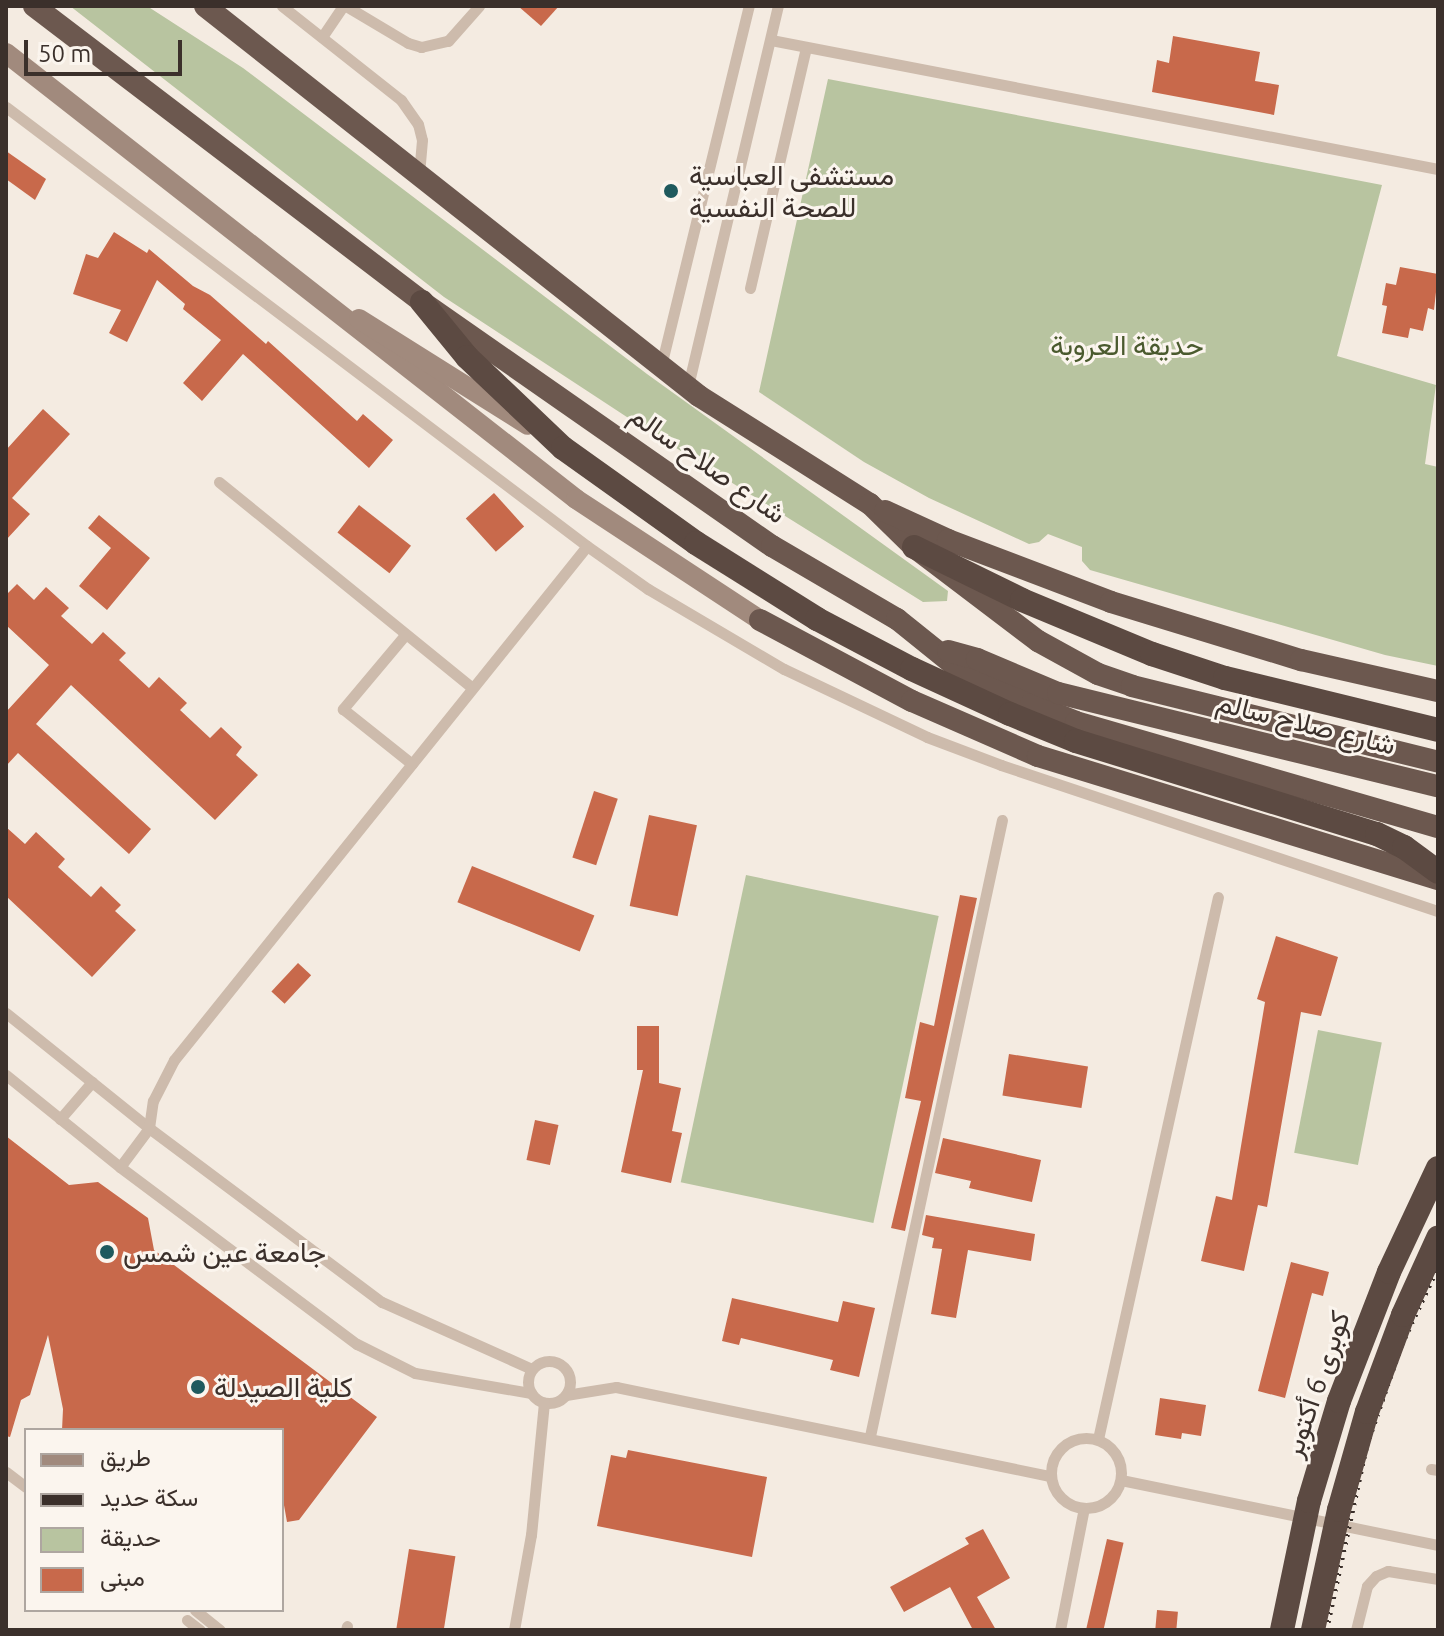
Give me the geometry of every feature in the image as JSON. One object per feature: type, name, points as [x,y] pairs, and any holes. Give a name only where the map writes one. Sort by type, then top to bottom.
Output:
[{"type":"highway","name":"شارع صلاح سالم","points":[[34,6],[422,302],[772,546],[897,619],[927,646],[977,659],[1058,693],[1438,786]]},
{"type":"highway","name":"شارع صلاح سالم","points":[[205,6],[661,366],[870,504],[914,547],[1038,641],[1098,674],[1132,686],[1438,762]]},
{"type":"highway","points":[[422,302],[467,357],[563,448],[637,502],[786,601],[944,685],[1076,741],[1377,834],[1404,847],[1438,872]]},
{"type":"highway","points":[[870,504],[948,540],[1111,602],[1301,660],[1438,691]]},
{"type":"highway","points":[[914,547],[1069,620],[1225,678],[1438,730]]},
{"type":"highway","points":[[760,620],[892,691],[1038,756],[1438,879]]},
{"type":"highway","points":[[927,646],[1011,695],[1076,722],[1438,827]]},
{"type":"highway","name":"كوبرى 6 أكتوبر","points":[[1282,1630],[1309,1501],[1339,1401],[1389,1272],[1438,1168]]},
{"type":"highway","name":"كوبرى 6 أكتوبر","points":[[1313,1630],[1339,1510],[1367,1412],[1394,1336],[1438,1238]]},
{"type":"main road","points":[[6,53],[576,499],[760,620]]},
{"type":"main road","points":[[332,310],[384,332],[563,448]]},
{"type":"lane","points":[[282,6],[396,95],[408,109],[422,140],[419,174]]},
{"type":"lane","points":[[322,37],[345,6],[408,43],[421,47],[448,41],[479,6]]},
{"type":"lane","points":[[661,366],[749,6]]},
{"type":"lane","points":[[688,386],[778,6]]},
{"type":"lane","points":[[771,40],[1438,169]]},
{"type":"lane","points":[[750,288],[806,47]]},
{"type":"lane","points":[[6,107],[587,546],[648,589],[757,654],[927,737],[1075,791],[1334,873],[1438,911]]},
{"type":"lane","points":[[219,482],[471,687]]},
{"type":"lane","points":[[120,1167],[149,1128],[153,1101],[174,1060],[587,546]]},
{"type":"lane","points":[[405,635],[343,709],[412,764]]},
{"type":"lane","points":[[870,1436],[1002,820]]},
{"type":"lane","points":[[1098,1439],[1218,897]]},
{"type":"lane","points":[[6,1013],[149,1128],[382,1302],[532,1369]]},
{"type":"lane","points":[[6,1075],[120,1167],[357,1344],[415,1373],[531,1393],[544,1403],[560,1401],[566,1395],[571,1379],[562,1365],[546,1361],[532,1369],[528,1377],[531,1393]]},
{"type":"lane","points":[[60,1119],[92,1082]]},
{"type":"lane","points":[[566,1395],[616,1387],[870,1436],[1050,1476]]},
{"type":"lane","points":[[514,1630],[531,1535],[544,1403]]},
{"type":"lane","points":[[1078,1438],[1098,1439],[1114,1451],[1121,1480],[1103,1504],[1084,1508],[1058,1495],[1050,1476],[1051,1465],[1060,1448],[1078,1438]]},
{"type":"lane","points":[[6,1472],[24,1486]]},
{"type":"lane","points":[[1121,1480],[1438,1545]]},
{"type":"lane","points":[[1060,1630],[1084,1508]]},
{"type":"lane","points":[[1356,1630],[1363,1598],[1376,1576],[1388,1571],[1438,1579]]},
{"type":"lane","points":[[198,1612],[220,1630]]},
{"type":"lane","points":[[187,1620],[200,1630]]},
{"type":"green space","points":[[70,6],[147,6],[243,68],[647,374],[948,591],[947,601],[923,602],[636,423],[444,297]]},
{"type":"green space","name":"حديقة العروبة","points":[[828,79],[1382,185],[1337,356],[1436,385],[1425,464],[1438,467],[1438,666],[1385,655],[1090,570],[1082,561],[1082,547],[1048,534],[1039,542],[1029,544],[929,498],[864,462],[759,392]]},
{"type":"green space","points":[[746,875],[939,916],[873,1223],[681,1182]]},
{"type":"green space","points":[[1318,1030],[1382,1042],[1358,1165],[1294,1153]]},
{"type":"building","points":[[518,6],[559,6],[541,26]]},
{"type":"building","points":[[1173,36],[1260,52],[1255,81],[1279,85],[1274,115],[1152,92],[1157,60],[1169,63]]},
{"type":"building","points":[[6,151],[46,179],[35,200],[6,179]]},
{"type":"building","points":[[114,232],[147,253],[149,249],[193,286],[210,295],[266,344],[268,341],[357,421],[363,414],[393,440],[369,468],[243,354],[202,401],[183,383],[221,340],[183,309],[185,304],[157,280],[127,342],[109,333],[121,310],[73,294],[86,254],[98,258]]},
{"type":"building","points":[[1400,267],[1438,274],[1434,310],[1428,308],[1423,331],[1410,328],[1408,338],[1382,333],[1387,306],[1382,305],[1386,283],[1396,285]]},
{"type":"building","points":[[43,409],[70,434],[12,498],[30,514],[6,540],[6,450]]},
{"type":"building","points":[[494,493],[524,526],[496,552],[466,518]]},
{"type":"building","points":[[359,505],[411,546],[389,573],[337,533]]},
{"type":"building","points":[[99,515],[150,558],[107,610],[79,586],[111,548],[88,528]]},
{"type":"building","points":[[17,584],[34,600],[46,587],[69,608],[61,616],[92,644],[103,632],[126,653],[119,660],[149,688],[159,677],[187,703],[180,710],[210,738],[221,727],[242,747],[236,755],[258,775],[215,820],[71,685],[36,724],[151,829],[129,854],[18,753],[6,766],[6,712],[49,665],[6,625],[6,595]]},
{"type":"building","points":[[594,791],[618,799],[596,865],[572,858]]},
{"type":"building","points":[[649,815],[697,825],[678,916],[630,906]]},
{"type":"building","points":[[6,827],[25,844],[36,832],[65,859],[58,867],[91,897],[101,886],[121,905],[115,911],[136,930],[92,977],[6,896]]},
{"type":"building","points":[[472,866],[594,915],[580,952],[457,902]]},
{"type":"building","points":[[960,895],[977,898],[905,1231],[891,1228],[921,1101],[905,1098],[920,1022],[934,1026]]},
{"type":"building","points":[[1276,936],[1338,957],[1321,1016],[1301,1012],[1267,1207],[1258,1205],[1244,1271],[1201,1261],[1216,1196],[1232,1200],[1265,1002],[1257,999]]},
{"type":"building","points":[[298,963],[311,975],[285,1004],[271,992]]},
{"type":"building","points":[[637,1026],[659,1026],[659,1083],[681,1088],[672,1131],[682,1133],[671,1183],[621,1172],[643,1070],[637,1070]]},
{"type":"building","points":[[1009,1054],[1088,1067],[1081,1108],[1002,1095]]},
{"type":"building","points":[[535,1120],[558,1125],[550,1165],[526,1160]]},
{"type":"building","points":[[6,1136],[69,1185],[98,1182],[148,1218],[154,1250],[377,1417],[299,1520],[287,1522],[284,1505],[284,1428],[62,1428],[63,1409],[48,1335],[30,1395],[21,1400],[10,1437],[6,1436]]},
{"type":"building","points":[[943,1138],[1041,1160],[1032,1202],[969,1188],[971,1181],[935,1173]]},
{"type":"building","points":[[926,1215],[1035,1234],[1031,1261],[968,1250],[956,1318],[931,1314],[942,1249],[932,1248],[934,1238],[922,1235]]},
{"type":"building","points":[[1291,1262],[1329,1272],[1323,1296],[1312,1293],[1285,1398],[1258,1391]]},
{"type":"building","points":[[732,1298],[838,1322],[843,1301],[875,1308],[859,1377],[830,1370],[833,1360],[741,1338],[739,1345],[722,1341]]},
{"type":"building","points":[[1160,1398],[1206,1405],[1201,1436],[1182,1433],[1181,1439],[1155,1435]]},
{"type":"building","points":[[628,1450],[767,1477],[752,1557],[597,1526],[611,1455],[626,1458]]},
{"type":"building","points":[[983,1529],[1010,1578],[977,1597],[996,1630],[973,1630],[950,1587],[904,1612],[890,1587],[969,1544],[965,1538]]},
{"type":"building","points":[[1107,1539],[1124,1543],[1103,1630],[1086,1630]]},
{"type":"building","points":[[409,1549],[455,1556],[444,1630],[396,1630]]},
{"type":"building","points":[[1157,1610],[1178,1612],[1176,1630],[1155,1630]]},
{"type":"railway","points":[[1326,1630],[1366,1446],[1401,1345],[1438,1266]]},
{"type":"place","name":"مستشفى العباسية للصحة النفسية","points":[[671,191]]},
{"type":"place","name":"جامعة عين شمس","points":[[107,1252]]},
{"type":"place","name":"كلية الصيدلة","points":[[198,1387]]}]
